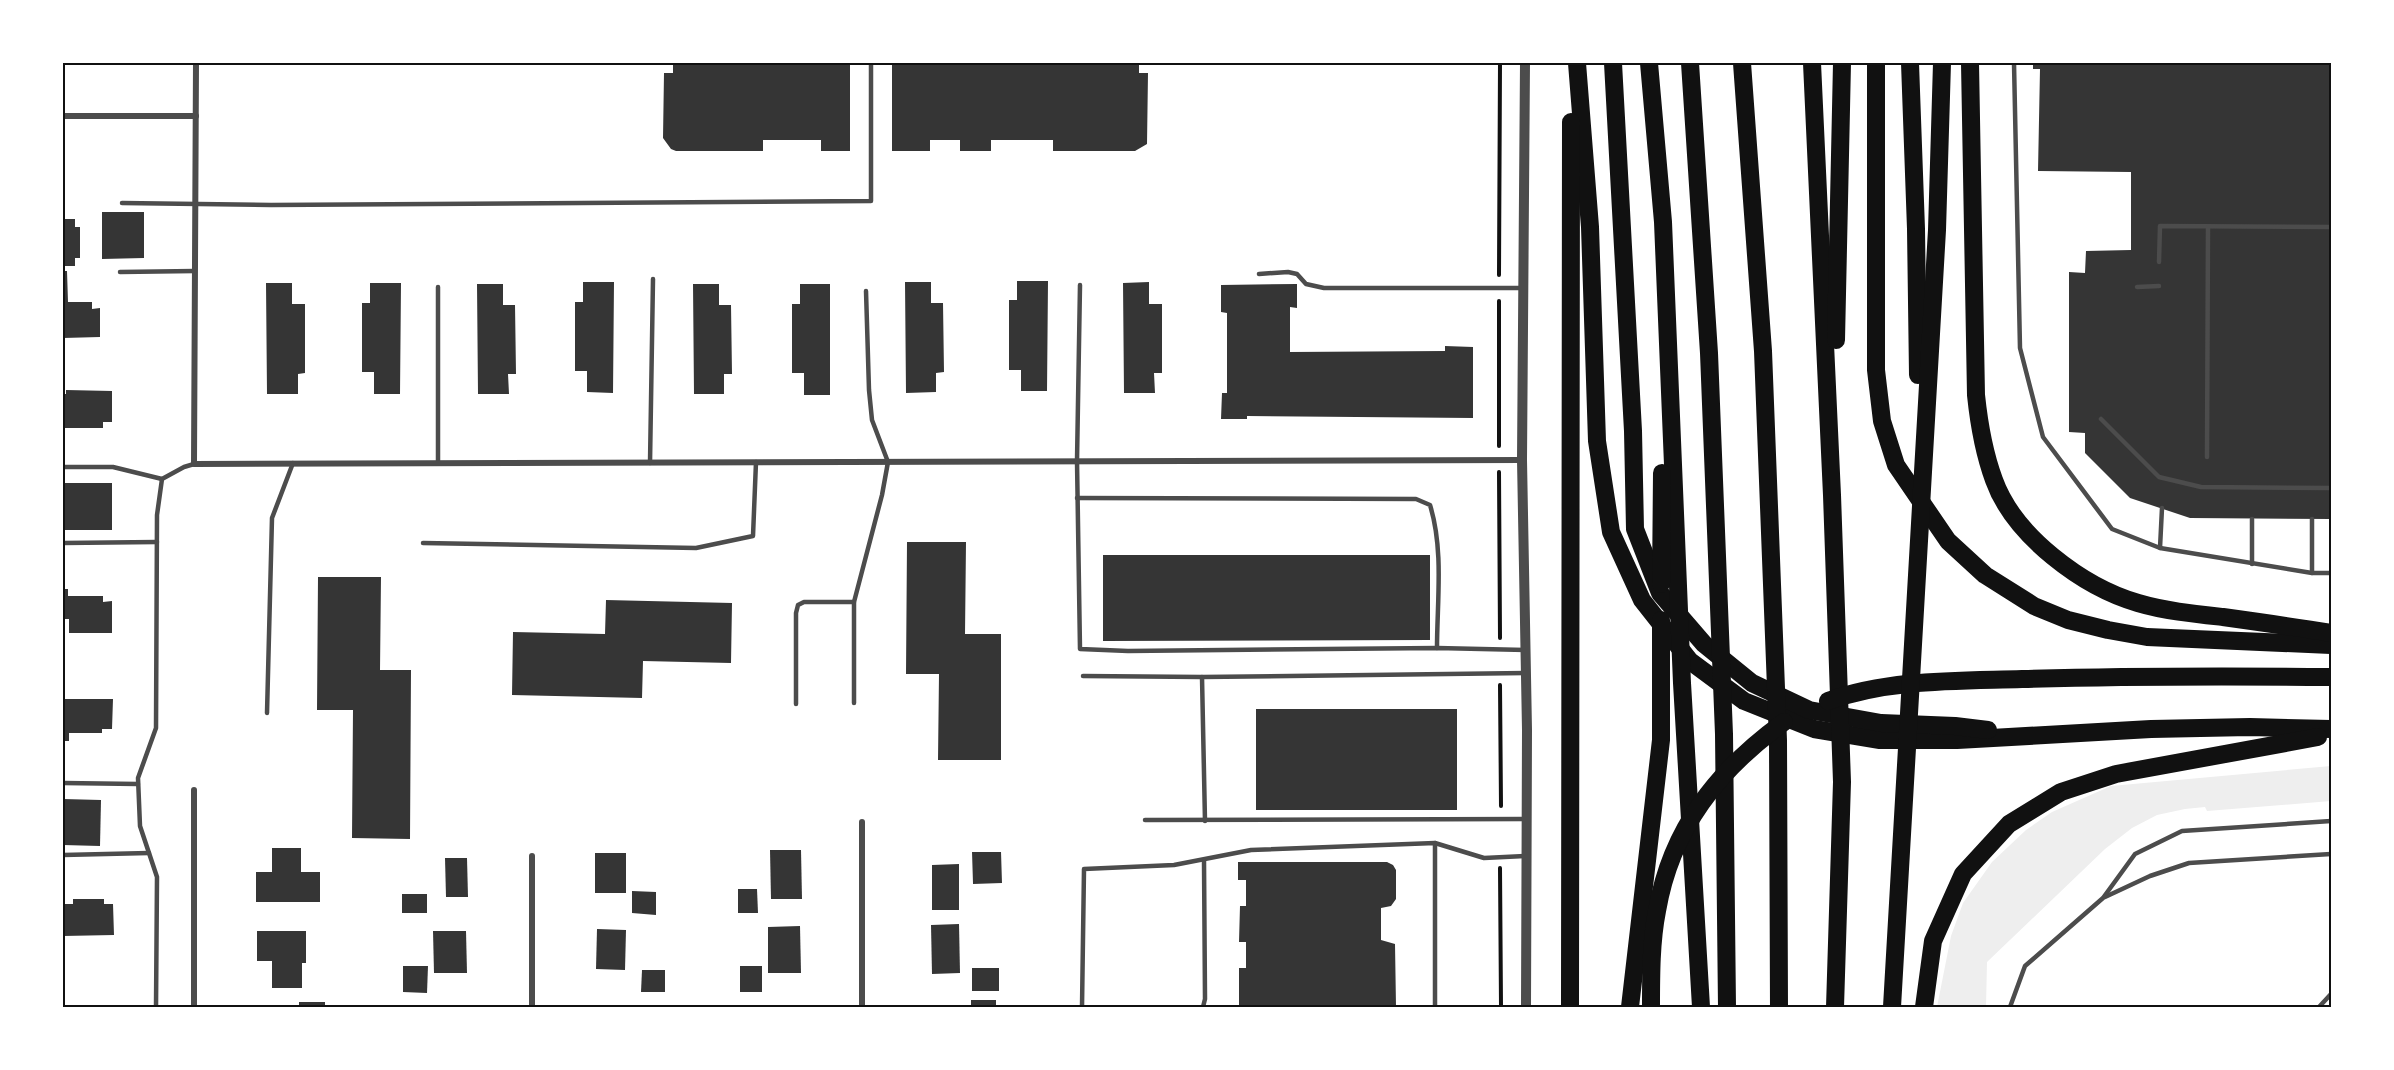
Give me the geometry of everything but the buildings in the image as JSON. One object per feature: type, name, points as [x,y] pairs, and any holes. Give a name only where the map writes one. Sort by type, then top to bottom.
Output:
[{"type":"highway","points":[[1570,1007],[1571,63]]},
{"type":"highway","points":[[1576,63],[1590,227],[1597,441],[1611,532],[1642,600],[1690,661],[1744,700],[1814,729],[1880,740],[1957,740],[2151,729],[2250,727],[2331,729]]},
{"type":"highway","points":[[1613,63],[1633,431],[1635,529],[1660,593],[1704,644],[1752,683],[1809,710],[1881,723],[1955,726],[2022,735]]},
{"type":"highway","points":[[1649,63],[1663,222],[1682,683],[1701,1007]]},
{"type":"highway","points":[[1690,63],[1709,353],[1724,734],[1727,1007]]},
{"type":"highway","points":[[1742,63],[1763,351],[1778,740],[1779,1007]]},
{"type":"highway","points":[[1812,63],[1832,495],[1842,782],[1835,1007]]},
{"type":"highway","points":[[1832,495],[1842,63]]},
{"type":"highway","points":[[1876,63],[1876,370],[1882,421],[1896,465],[1947,541],[1977,568],[2034,606],[2068,620],[2147,637],[2331,645]]},
{"type":"highway","points":[[1910,63],[1916,229],[1920,539]]},
{"type":"highway","points":[[1892,1007],[1937,230],[1942,63]]},
{"type":"highway","points":[[1970,63],[1976,396],[1979,422],[1994,482],[2010,510],[2039,545],[2061,563],[2103,590],[2138,603],[2178,611],[2331,633]]},
{"type":"highway","points":[[1630,1007],[1660,740],[1663,222]]},
{"type":"highway","points":[[1651,1007],[1657,911],[1668,866],[1686,827],[1708,792],[1731,765],[1785,721],[1818,704],[1848,693],[1884,687],[1952,681],[2144,676],[2331,677]]},
{"type":"highway","points":[[1924,1007],[1933,941],[1963,874],[2009,824],[2061,792],[2116,774],[2331,734]]},
{"type":"street","points":[[196,63],[194,464],[1522,460]]},
{"type":"street","points":[[1525,63],[1522,460],[1526,650],[1526,1007]]},
{"type":"street","points":[[63,116],[196,116]]},
{"type":"street","points":[[194,790],[194,1007]]},
{"type":"street","points":[[862,822],[862,1007]]},
{"type":"street","points":[[532,856],[532,1007]]},
{"type":"lane","points":[[122,203],[871,201],[871,63]]},
{"type":"lane","points":[[2014,63],[2020,348],[2043,437],[2112,529],[2160,548],[2312,573],[2331,573]]},
{"type":"lane","points":[[2159,262],[2160,226],[2331,227]]},
{"type":"lane","points":[[2207,457],[2208,226]]},
{"type":"lane","points":[[120,272],[195,271]]},
{"type":"lane","points":[[1260,274],[1288,272],[1297,274],[1306,284],[1324,288],[1523,288]]},
{"type":"lane","points":[[651,463],[653,279]]},
{"type":"lane","points":[[1080,285],[1077,462],[1080,649],[1128,651],[1437,648],[1526,650]]},
{"type":"lane","points":[[2137,287],[2159,286]]},
{"type":"lane","points":[[438,287],[438,463]]},
{"type":"lane","points":[[854,703],[854,602],[882,495],[888,462],[872,420],[868,390],[866,291]]},
{"type":"lane","points":[[2101,419],[2159,477],[2201,487],[2331,488]]},
{"type":"lane","points":[[423,543],[696,548],[753,536],[756,462]]},
{"type":"lane","points":[[267,713],[272,518],[293,463]]},
{"type":"lane","points":[[63,467],[113,467],[162,479],[194,464]]},
{"type":"lane","points":[[156,1007],[157,877],[140,826],[138,778],[156,728],[157,515],[162,479]]},
{"type":"lane","points":[[1077,498],[1416,499],[1430,506],[1434,518],[1437,551],[1437,648]]},
{"type":"lane","points":[[2160,548],[2162,508]]},
{"type":"lane","points":[[2252,519],[2252,564]]},
{"type":"lane","points":[[2312,519],[2312,573]]},
{"type":"lane","points":[[63,543],[157,542]]},
{"type":"lane","points":[[796,704],[796,612],[798,605],[804,602],[854,602]]},
{"type":"lane","points":[[1083,676],[1202,677],[1526,673]]},
{"type":"lane","points":[[1202,677],[1205,821]]},
{"type":"lane","points":[[63,783],[138,784]]},
{"type":"lane","points":[[1145,820],[1527,819]]},
{"type":"lane","points":[[2010,1007],[2025,966],[2103,898],[2135,854],[2182,831],[2331,821]]},
{"type":"lane","points":[[1082,1007],[1084,869],[1174,865],[1204,861],[1251,850],[1435,843],[1484,858],[1527,856]]},
{"type":"lane","points":[[1435,843],[1435,1007]]},
{"type":"lane","points":[[63,855],[149,853]]},
{"type":"lane","points":[[2103,898],[2150,876],[2189,864],[2331,854]]},
{"type":"lane","points":[[1203,1007],[1205,999],[1204,861]]},
{"type":"lane","points":[[2319,1007],[2331,994]]},
{"type":"path","points":[[1499,432],[1500,63]]},
{"type":"path","points":[[1500,857],[1501,1007]]},
{"type":"shaded area","points":[[2331,766],[2331,801],[2207,811],[2205,807],[2185,809],[2157,815],[2132,828],[2105,849],[1987,962],[1986,1007],[1937,1007],[1951,936],[1963,903],[1992,862],[2026,830],[2052,812],[2111,786]]}]
